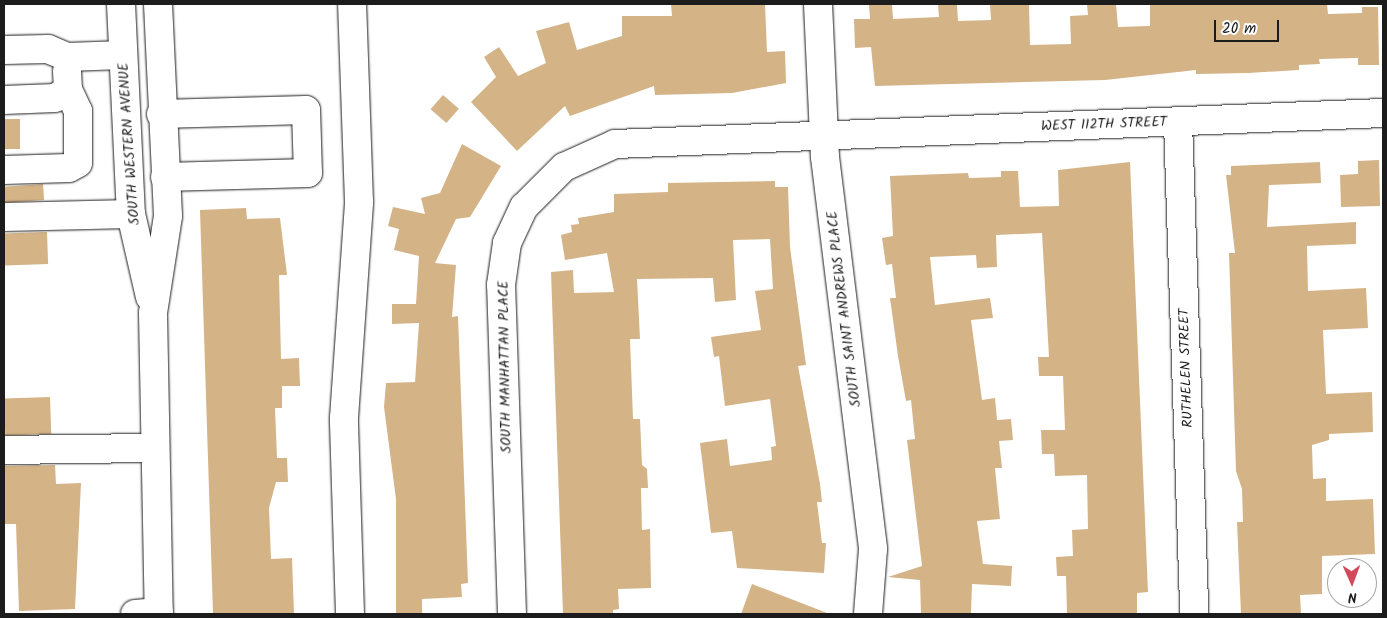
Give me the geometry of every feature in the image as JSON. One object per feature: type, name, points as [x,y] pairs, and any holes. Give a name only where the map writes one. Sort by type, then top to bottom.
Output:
[{"type":"street","name":"SOUTH WESTERN AVENUE","points":[[121,4],[131,214],[153,313]]},
{"type":"street","name":"SOUTH WESTERN AVENUE","points":[[151,614],[154,448],[153,313],[168,216],[161,114],[158,4]]},
{"type":"street","points":[[350,614],[344,418],[359,202],[352,4]]},
{"type":"street","name":"SOUTH SAINT ANDREWS PLACE","points":[[818,4],[824,132],[873,549],[868,614]]},
{"type":"street","points":[[4,50],[48,49],[67,57],[123,55]]},
{"type":"street","points":[[4,170],[69,168],[78,163],[78,111],[68,90],[67,57]]},
{"type":"street","points":[[4,100],[55,98],[68,90]]},
{"type":"street","points":[[161,114],[306,110],[308,173],[165,177]]},
{"type":"street","name":"WEST 112TH STREET","points":[[824,132],[1178,122],[1383,113]]},
{"type":"street","name":"RUTHELEN STREET","points":[[1178,122],[1194,614]]},
{"type":"street","name":"SOUTH MANHATTAN PLACE","points":[[512,614],[501,285],[507,243],[524,207],[564,167],[615,144],[824,132]]},
{"type":"street","points":[[4,217],[131,214]]},
{"type":"street","points":[[4,450],[154,448]]},
{"type":"building","points":[[671,4],[765,4],[767,52],[785,51],[786,83],[732,93],[655,95],[654,86],[570,116],[565,106],[517,151],[471,102],[496,77],[484,57],[499,47],[518,76],[546,63],[536,31],[569,22],[577,50],[622,36],[622,16],[672,16]]},
{"type":"building","points":[[869,4],[892,4],[893,19],[939,17],[938,4],[957,4],[958,21],[991,20],[990,4],[1029,4],[1030,45],[1071,44],[1070,16],[1088,15],[1087,4],[1116,4],[1118,27],[1150,26],[1150,4],[1327,4],[1328,14],[1362,13],[1362,7],[1378,7],[1379,65],[1358,65],[1358,58],[1319,59],[1320,64],[1299,65],[1299,70],[1196,74],[1196,70],[1105,80],[875,86],[871,47],[855,48],[854,19],[870,19]]},
{"type":"building","points":[[443,95],[459,109],[446,123],[431,109]]},
{"type":"building","points":[[4,119],[20,119],[20,149],[4,149]]},
{"type":"building","points":[[462,144],[501,166],[470,217],[456,219],[435,263],[456,265],[452,317],[458,316],[468,583],[461,584],[462,597],[422,599],[422,614],[396,614],[396,499],[384,407],[386,383],[415,382],[419,323],[392,324],[392,304],[416,304],[419,256],[394,250],[399,229],[388,226],[393,207],[425,214],[421,198],[440,193]]},
{"type":"building","points":[[1379,160],[1380,206],[1341,207],[1340,175],[1358,174],[1358,161]]},
{"type":"building","points":[[1130,162],[1148,592],[1137,593],[1137,614],[1067,614],[1066,576],[1057,576],[1056,557],[1073,556],[1072,530],[1088,529],[1087,475],[1055,476],[1054,454],[1042,454],[1041,430],[1065,430],[1063,376],[1039,376],[1038,357],[1049,357],[1042,233],[996,235],[997,267],[977,268],[976,255],[930,257],[935,305],[990,298],[993,318],[971,320],[982,400],[995,398],[997,420],[1011,419],[1013,440],[999,441],[1002,468],[995,468],[1000,519],[977,521],[983,564],[1012,566],[1011,586],[972,584],[971,614],[921,614],[920,580],[888,577],[922,566],[907,440],[915,439],[911,400],[906,401],[898,356],[890,298],[896,298],[892,264],[886,265],[882,238],[893,236],[890,176],[968,173],[969,178],[1001,177],[1001,171],[1018,171],[1020,207],[1059,206],[1058,170]]},
{"type":"building","points":[[1320,162],[1321,183],[1269,185],[1267,227],[1356,222],[1356,244],[1307,246],[1308,291],[1366,288],[1368,328],[1323,330],[1326,394],[1372,392],[1373,432],[1329,434],[1329,440],[1312,445],[1313,479],[1326,478],[1326,501],[1373,499],[1375,554],[1322,556],[1322,594],[1300,595],[1301,614],[1241,614],[1237,522],[1243,522],[1242,489],[1236,471],[1229,253],[1235,253],[1226,175],[1231,175],[1231,166]]},
{"type":"building","points":[[775,181],[775,187],[788,187],[790,247],[806,365],[798,366],[820,484],[822,502],[817,502],[822,543],[826,543],[824,573],[737,568],[732,531],[711,533],[700,443],[727,439],[730,466],[772,460],[771,447],[776,446],[770,399],[725,406],[719,356],[714,357],[711,337],[761,330],[755,291],[773,289],[770,239],[733,240],[736,300],[715,302],[713,278],[637,279],[640,339],[630,339],[633,419],[640,419],[642,465],[647,469],[648,488],[641,488],[642,530],[650,529],[651,588],[618,589],[619,609],[613,610],[613,614],[563,614],[551,272],[573,270],[574,293],[614,292],[607,253],[565,260],[561,235],[572,232],[571,225],[579,224],[578,218],[614,212],[614,194],[668,192],[668,183]]},
{"type":"building","points":[[43,184],[44,200],[5,203],[4,187]]},
{"type":"building","points":[[246,208],[247,219],[280,218],[287,275],[279,275],[281,359],[299,358],[300,386],[282,386],[282,408],[275,408],[277,458],[287,458],[288,482],[276,482],[269,508],[271,559],[292,558],[294,614],[213,614],[200,210]]},
{"type":"building","points":[[47,232],[48,264],[5,265],[4,234]]},
{"type":"building","points":[[50,397],[51,434],[5,436],[4,399]]},
{"type":"building","points":[[55,465],[56,484],[81,483],[75,609],[19,611],[16,524],[4,524],[4,466]]},
{"type":"building","points":[[752,584],[827,613],[741,614]]}]
